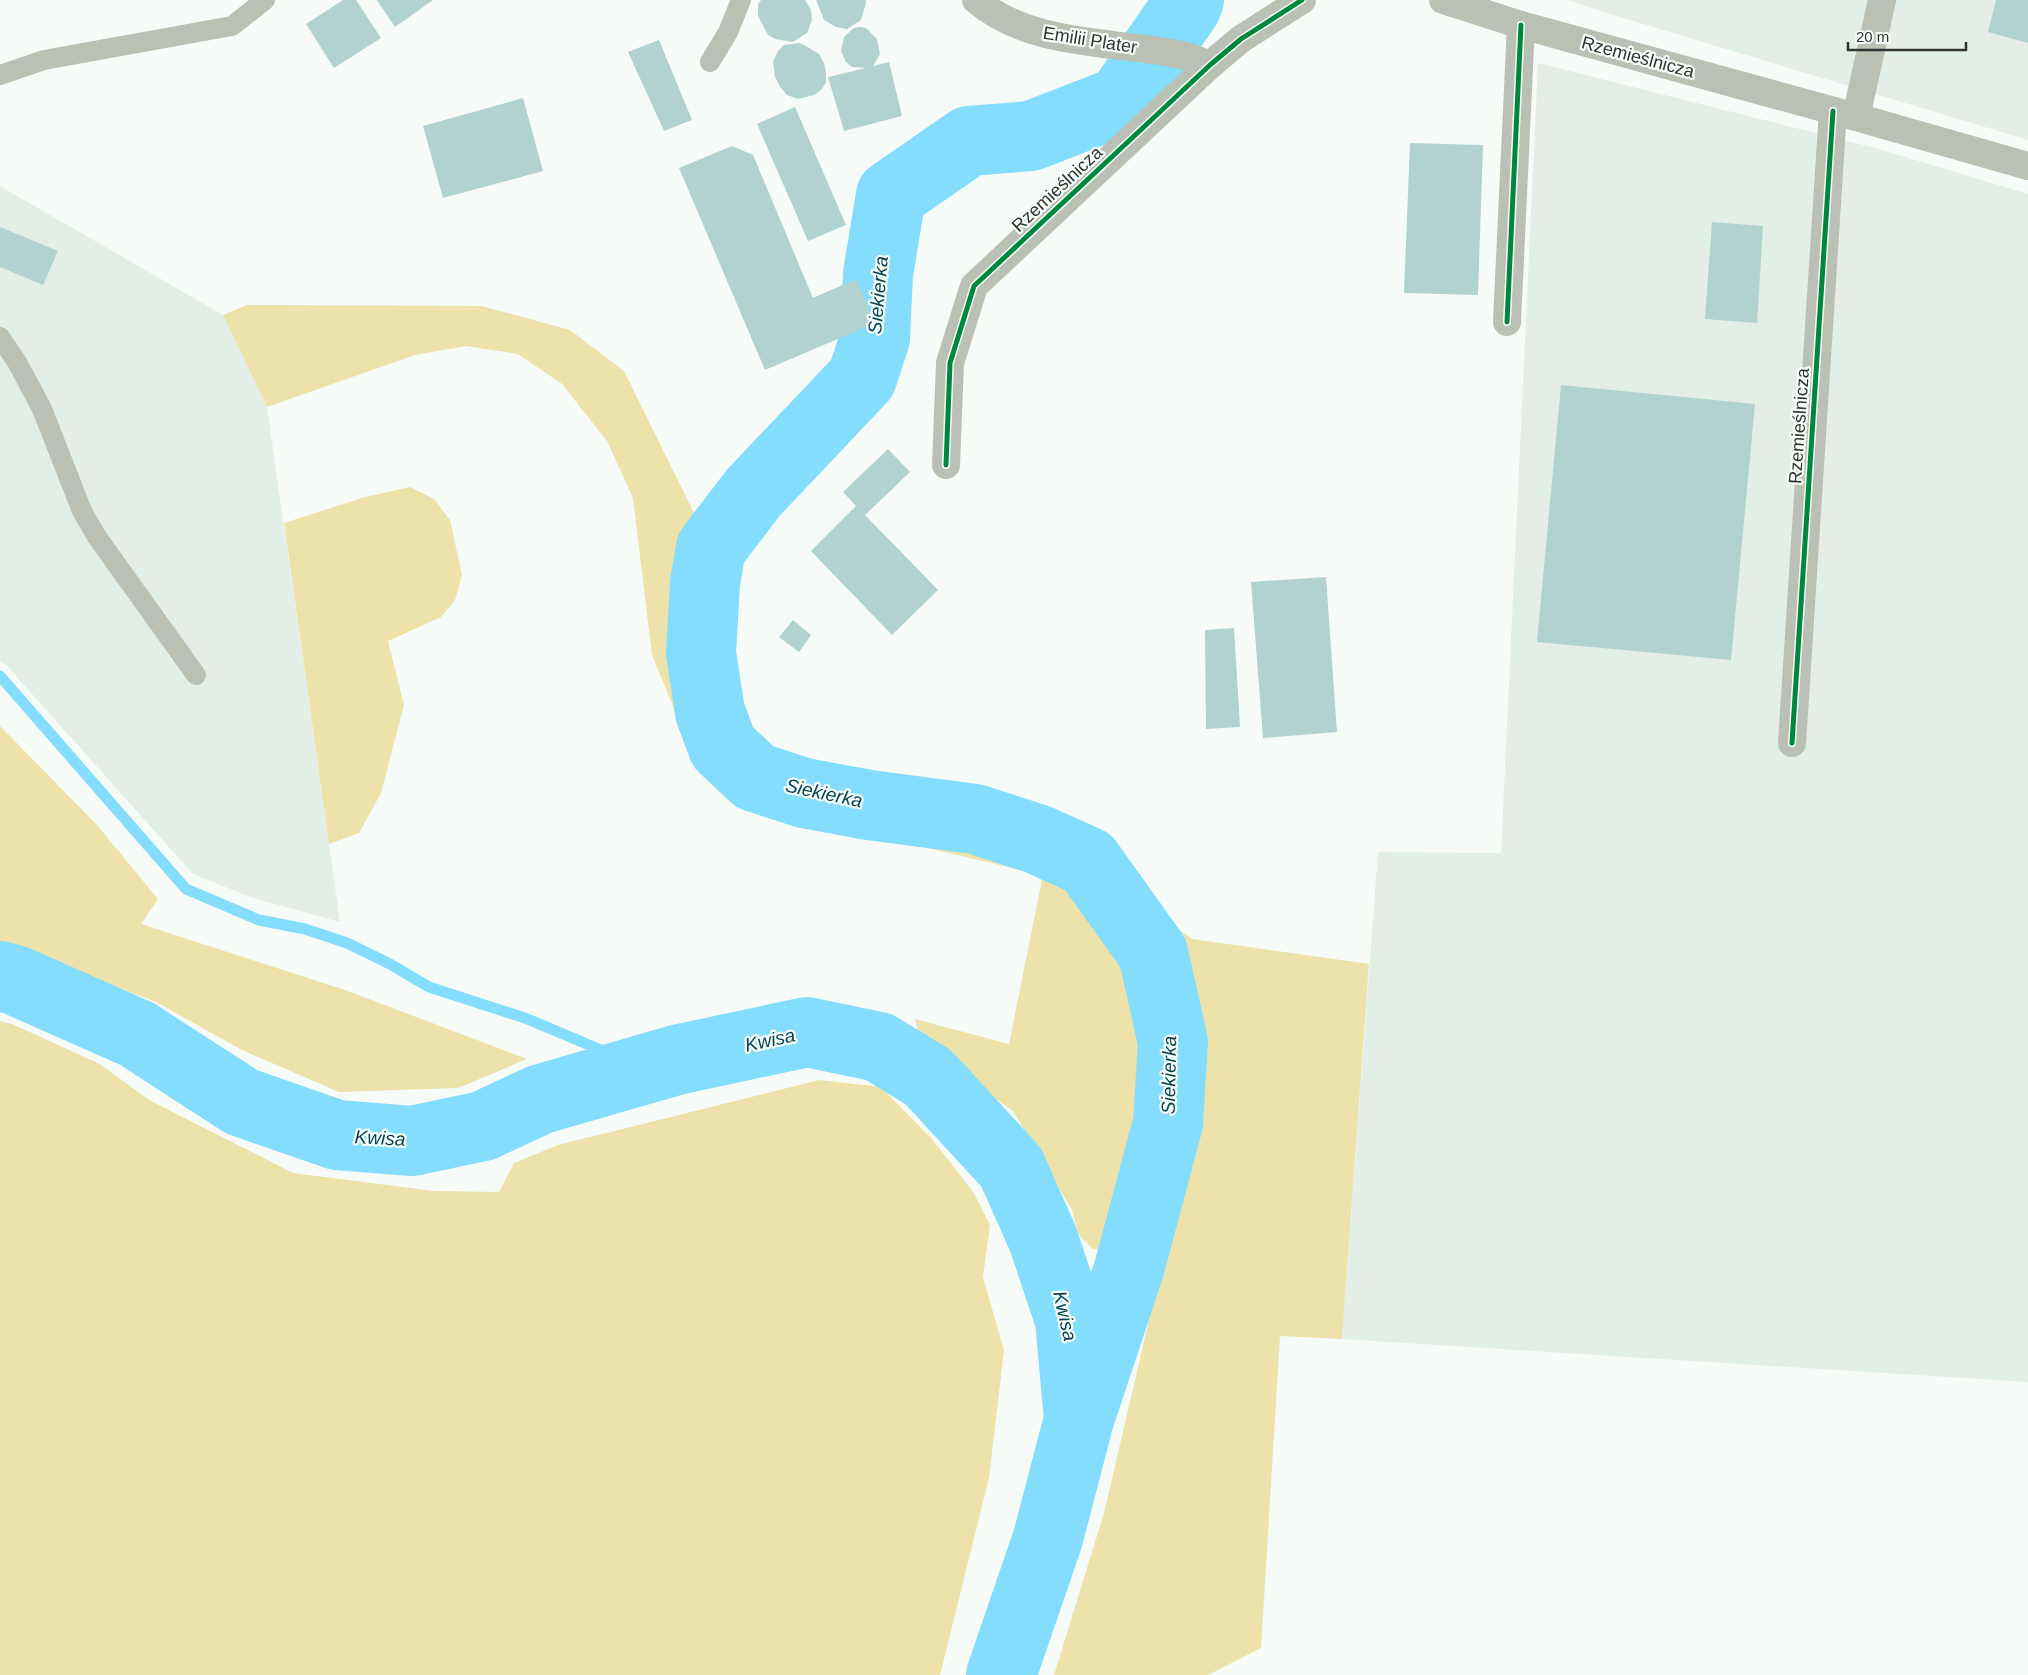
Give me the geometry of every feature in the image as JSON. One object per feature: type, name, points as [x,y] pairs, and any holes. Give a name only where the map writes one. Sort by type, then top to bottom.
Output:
[{"type":"street","name":"Emilii Plater","points":[[976,0],[1004,20],[1032,31],[1180,54],[1210,65]]},
{"type":"street","name":"Rzemieślnicza","points":[[946,465],[950,363],[974,286],[1210,65],[1240,39],[1302,0]]},
{"type":"street","name":"Rzemieślnicza","points":[[1443,0],[1521,25],[2028,166]]},
{"type":"street","name":"Rzemieślnicza","points":[[1792,743],[1845,114],[1882,0]]},
{"type":"street","points":[[1507,322],[1521,25]]},
{"type":"lane","points":[[0,75],[44,60],[232,26],[264,0]]},
{"type":"lane","points":[[710,62],[728,32],[741,0]]},
{"type":"lane","points":[[0,337],[17,362],[42,409],[82,511],[97,537],[196,675]]},
{"type":"shaded area","points":[[1567,0],[2028,0],[2028,140],[1610,14]]},
{"type":"shaded area","points":[[1538,63],[1879,149],[2028,194],[2028,1382],[1342,1339],[1378,852],[1501,853]]},
{"type":"shaded area","points":[[0,186],[223,315],[267,407],[340,922],[253,898],[193,874],[7,666],[0,661]]},
{"type":"shaded area","points":[[247,305],[482,306],[570,330],[624,371],[698,521],[683,600],[699,737],[723,789],[686,738],[652,655],[633,498],[607,441],[562,384],[518,354],[466,346],[415,355],[267,407],[223,315]]},
{"type":"shaded area","points":[[410,487],[434,499],[450,520],[462,575],[455,600],[441,617],[388,641],[404,705],[381,793],[359,833],[329,844],[284,523],[365,497]]},
{"type":"shaded area","points":[[0,726],[97,825],[158,899],[141,924],[345,990],[527,1059],[458,1088],[339,1092],[242,1050],[156,1002],[45,960],[0,950]]},
{"type":"shaded area","points":[[935,832],[1016,846],[1074,871],[1125,940],[1144,975],[1152,1070],[1145,1163],[1128,1227],[1118,1249],[1093,1249],[1078,1234],[1072,1210],[1013,1111],[959,1073],[923,1056],[915,1019],[1009,1044],[1043,875],[876,836]]},
{"type":"shaded area","points":[[1164,919],[1192,939],[1369,964],[1342,1339],[1280,1336],[1261,1648],[1208,1675],[1054,1675],[1104,1513],[1160,1273],[1192,1111],[1198,1012]]},
{"type":"shaded area","points":[[0,1021],[12,1024],[100,1064],[149,1100],[293,1173],[434,1191],[499,1192],[514,1163],[558,1145],[819,1080],[881,1087],[931,1138],[974,1193],[990,1225],[983,1277],[1004,1350],[989,1478],[940,1675],[0,1675]]},
{"type":"building","points":[[343,0],[356,0],[381,38],[334,68],[306,24]]},
{"type":"building","points":[[377,0],[433,0],[395,27]]},
{"type":"building","points":[[761,0],[805,0],[811,10],[812,20],[807,33],[793,42],[775,39],[768,35],[758,16],[758,5]]},
{"type":"building","points":[[816,0],[866,0],[866,3],[861,20],[847,29],[836,27],[824,20]]},
{"type":"building","points":[[1996,0],[2028,0],[2028,43],[1988,32]]},
{"type":"building","points":[[854,28],[866,28],[877,39],[880,54],[873,66],[889,62],[902,116],[844,131],[828,77],[866,68],[852,67],[846,62],[841,51],[844,37]]},
{"type":"building","points":[[659,40],[692,120],[664,131],[628,52]]},
{"type":"building","points":[[799,43],[819,54],[824,63],[826,82],[822,89],[814,95],[798,99],[787,95],[780,87],[775,77],[773,62],[778,51],[784,45]]},
{"type":"building","points":[[523,98],[543,171],[443,198],[423,126]]},
{"type":"building","points":[[795,107],[846,225],[808,241],[757,124]]},
{"type":"building","points":[[1410,143],[1483,145],[1478,295],[1404,293]]},
{"type":"building","points":[[732,146],[753,155],[813,298],[856,279],[875,323],[765,370],[679,168]]},
{"type":"building","points":[[1712,222],[1763,226],[1757,323],[1705,319]]},
{"type":"building","points":[[0,227],[58,251],[43,285],[0,267]]},
{"type":"building","points":[[1561,385],[1755,404],[1731,660],[1537,642]]},
{"type":"building","points":[[888,449],[910,472],[865,515],[938,590],[892,635],[811,551],[856,506],[843,492]]},
{"type":"building","points":[[1326,577],[1337,732],[1263,738],[1251,582]]},
{"type":"building","points":[[793,620],[811,635],[799,652],[779,637]]},
{"type":"building","points":[[1234,628],[1240,727],[1206,729],[1205,630]]},
{"type":"waterway","name":"Siekierka","points":[[1079,1419],[1129,1269],[1168,1123],[1173,1042],[1153,953],[1088,862],[1037,839],[975,819],[869,805],[804,793],[755,777],[723,747],[710,712],[701,653],[705,583],[711,548],[754,492],[862,378],[875,338],[878,274],[891,195],[969,141],[1031,136],[1121,101],[1189,0]]},
{"type":"waterway","points":[[0,676],[186,889],[259,920],[305,929],[347,943],[390,964],[429,987],[525,1018],[601,1050],[659,1065]]},
{"type":"waterway","name":"Kwisa","points":[[0,976],[15,980],[137,1034],[242,1102],[337,1135],[412,1141],[483,1126],[541,1099],[676,1060],[807,1032],[879,1047],[928,1077],[1011,1167],[1043,1239],[1070,1320],[1079,1419],[1048,1538],[1001,1675]]},
{"type":"cycle path","points":[[946,465],[950,363],[974,286],[1210,65],[1241,39],[1302,0]]},
{"type":"cycle path","points":[[1507,322],[1521,25]]},
{"type":"cycle path","points":[[1792,743],[1833,111]]}]
